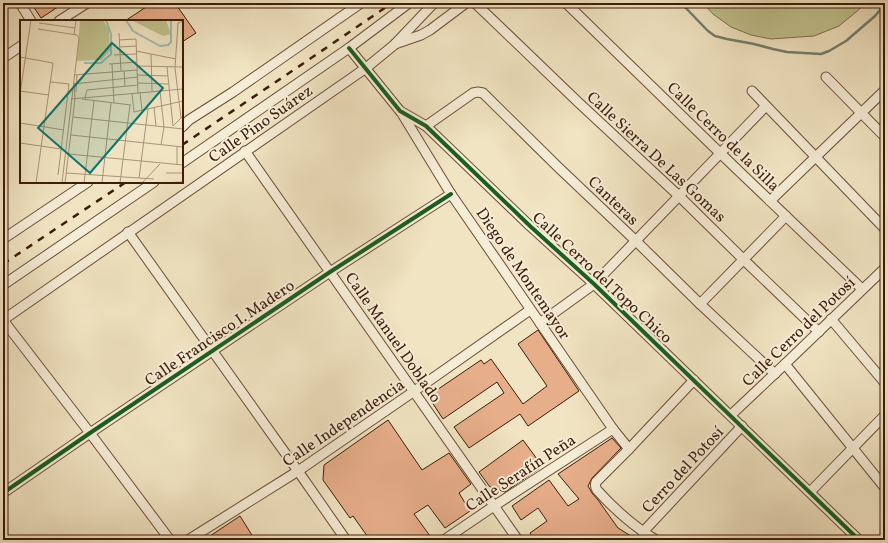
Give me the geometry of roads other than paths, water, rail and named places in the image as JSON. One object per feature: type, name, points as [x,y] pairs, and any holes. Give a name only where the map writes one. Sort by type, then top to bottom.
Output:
[{"type":"street","points":[[20,3],[30,20]]},
{"type":"street","points":[[61,20],[87,3]]},
{"type":"street","points":[[183,126],[189,120],[233,92],[361,3]]},
{"type":"street","name":"Calle Pino Suárez","points":[[183,162],[349,48],[410,3]]},
{"type":"street","name":"Calle Pino Suárez","points":[[3,320],[366,68],[394,45],[434,3]]},
{"type":"street","name":"Calle Pino Suárez","points":[[394,45],[430,30],[466,3]]},
{"type":"street","name":"Calle Sierra De Las Gomas","points":[[475,3],[679,196],[819,332]]},
{"type":"street","name":"Calle Cerro de la Silla","points":[[566,3],[862,289]]},
{"type":"street","points":[[3,58],[20,47]]},
{"type":"street","name":"Calle Cerro del Topo Chico","points":[[349,48],[400,110],[426,126],[731,415],[857,539]]},
{"type":"street","points":[[826,77],[885,137]]},
{"type":"street","points":[[770,201],[885,90]]},
{"type":"street","points":[[752,91],[885,229]]},
{"type":"street","name":"Canteras","points":[[426,126],[473,93],[483,93],[700,304],[775,374]]},
{"type":"street","points":[[540,323],[594,284],[766,106]]},
{"type":"street","name":"Diego de Montemayor","points":[[400,110],[452,194],[530,310],[629,449]]},
{"type":"street","name":"Calle Manuel Doblado","points":[[245,151],[518,540]]},
{"type":"street","points":[[3,239],[87,183]]},
{"type":"street","points":[[3,285],[153,183]]},
{"type":"street","name":"Calle Francisco I. Madero","points":[[3,493],[330,272],[452,194]]},
{"type":"street","points":[[700,304],[786,216]]},
{"type":"street","points":[[128,232],[346,540]]},
{"type":"street","name":"Calle Cerro del Potosí","points":[[731,415],[862,289],[884,271]]},
{"type":"street","name":"Calle Independencia","points":[[188,540],[298,471],[530,310]]},
{"type":"street","points":[[831,319],[885,383]]},
{"type":"street","points":[[3,320],[170,540]]},
{"type":"street","points":[[785,364],[885,488]]},
{"type":"street","points":[[656,540],[643,532],[616,510],[597,490],[596,482],[694,380]]},
{"type":"street","points":[[810,492],[885,415]]},
{"type":"street","name":"Cerro del Potosí","points":[[643,532],[742,426]]},
{"type":"street","name":"Calle Serafín Peña","points":[[444,540],[614,429]]},
{"type":"waterway","points":[[681,3],[708,31],[715,36],[787,52],[821,54],[846,41],[875,16],[885,4]]},
{"type":"railway","points":[[183,144],[392,3]]},
{"type":"railway","points":[[3,264],[124,183]]}]
